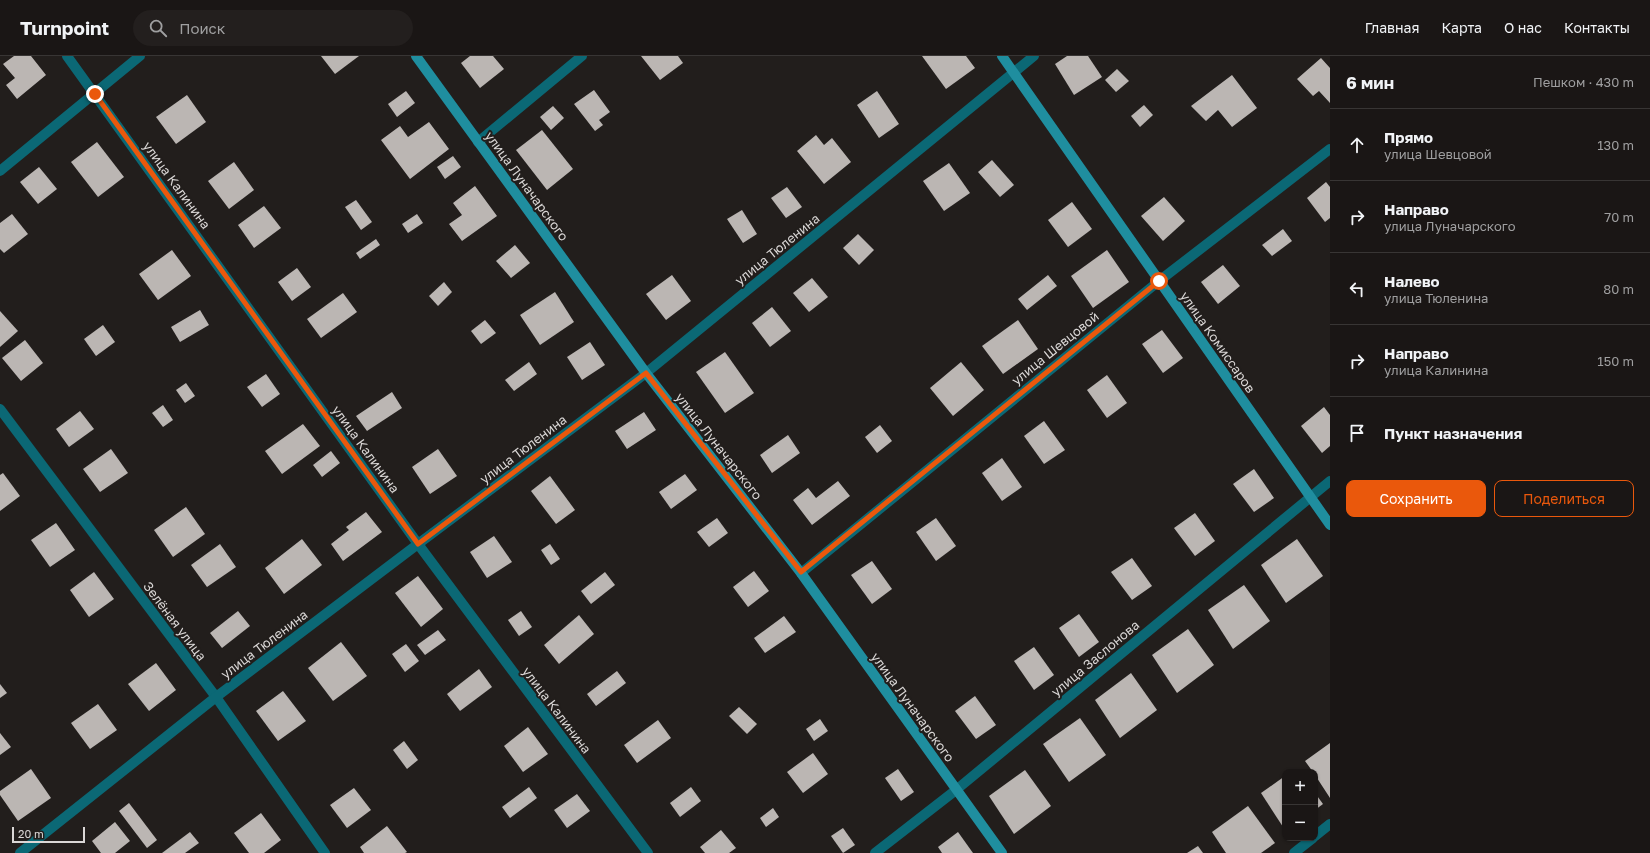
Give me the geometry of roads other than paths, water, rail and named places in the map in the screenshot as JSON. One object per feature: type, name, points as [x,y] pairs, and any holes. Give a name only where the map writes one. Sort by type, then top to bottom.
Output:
[{"type":"main road","name":"улица Луначарского","points":[[416,56],[646,373],[801,572],[1002,853]]},
{"type":"main road","name":"улица Комиссаров","points":[[1002,56],[1330,525]]},
{"type":"street","name":"улица Калинина","points":[[67,56],[418,544],[648,853]]},
{"type":"street","points":[[0,171],[140,56]]},
{"type":"street","points":[[478,142],[582,56]]},
{"type":"street","name":"улица Тюленина","points":[[20,853],[216,697],[646,373],[1034,56]]},
{"type":"street","name":"улица Шевцовой","points":[[801,572],[1159,281],[1330,149]]},
{"type":"street","name":"Зелёная улица","points":[[0,409],[216,697],[325,853]]},
{"type":"street","name":"улица Заслонова","points":[[875,853],[956,790],[1330,481]]},
{"type":"street","points":[[1318,834],[1330,824]]},
{"type":"street","points":[[1294,853],[1308,841]]}]
